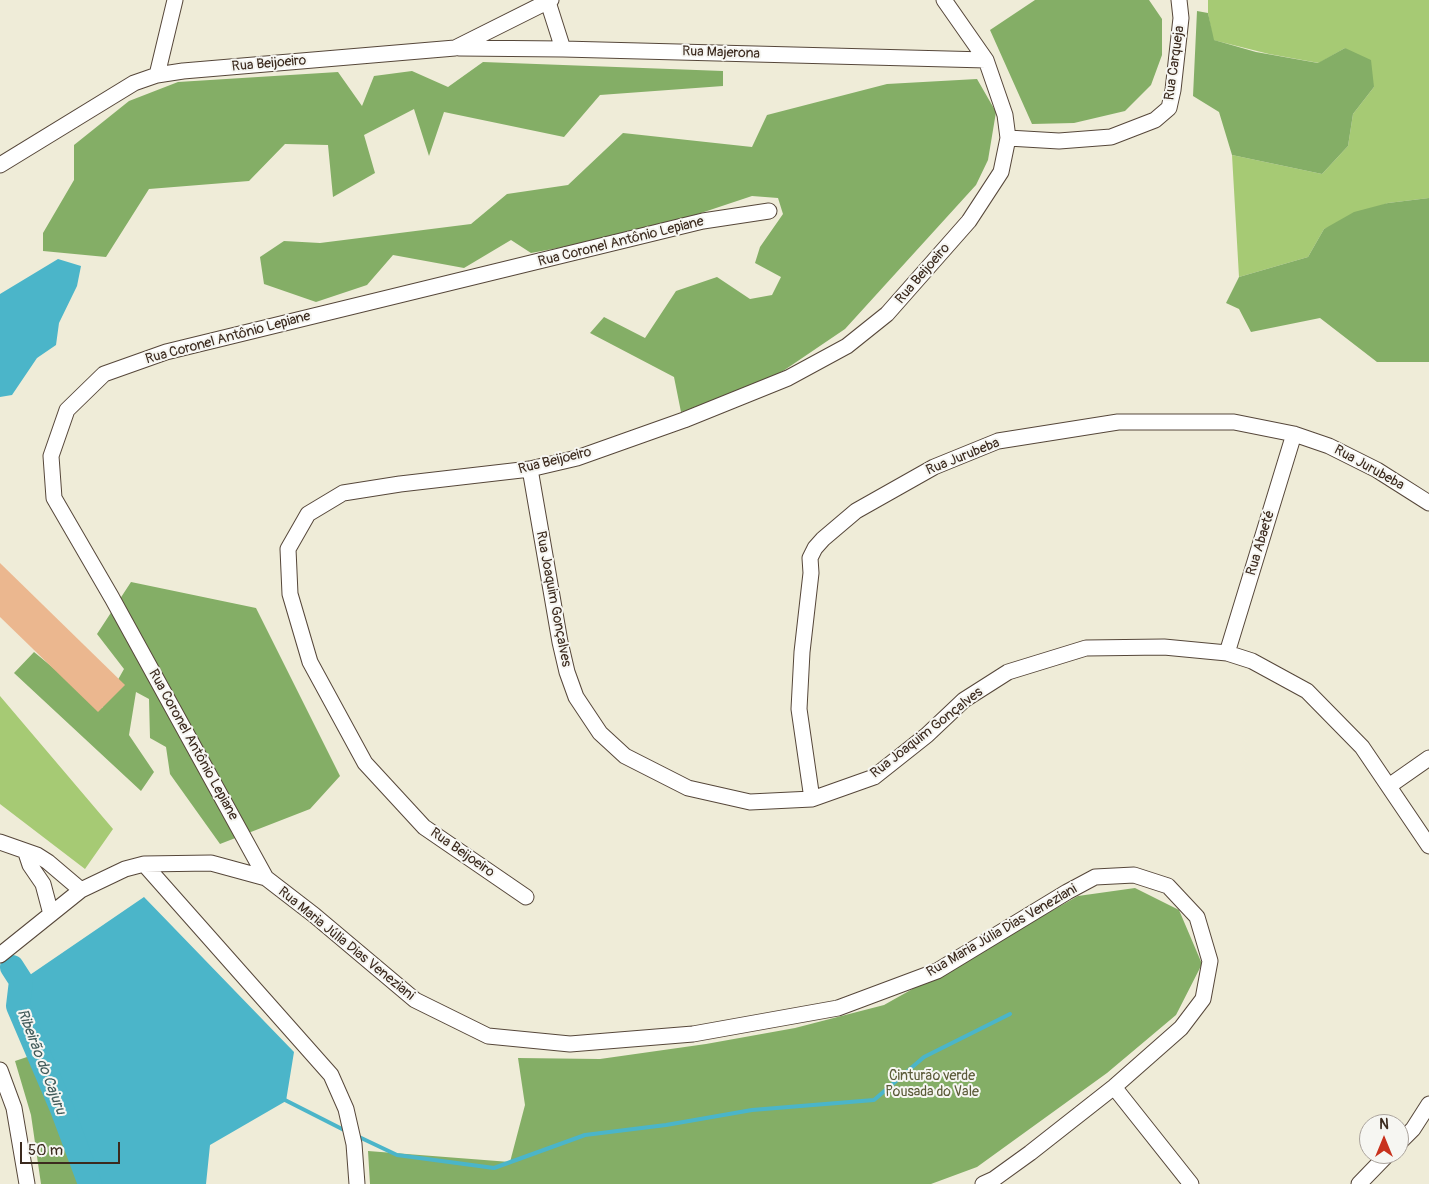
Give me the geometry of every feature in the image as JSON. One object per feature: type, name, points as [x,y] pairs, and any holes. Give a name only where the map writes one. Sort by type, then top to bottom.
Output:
[{"type":"street","points":[[156,75],[175,0]]},
{"type":"street","name":"Rua Beijoeiro","points":[[526,897],[424,826],[365,763],[310,662],[290,594],[288,550],[308,514],[343,494],[400,484],[530,470],[577,458],[684,420],[788,378],[847,346],[887,314],[969,221],[1001,172],[1008,138],[1004,115],[986,60],[944,0]]},
{"type":"street","name":"Rua Carqueja","points":[[1008,138],[1059,141],[1111,137],[1154,120],[1169,108],[1173,90],[1181,18],[1179,0]]},
{"type":"street","points":[[549,1],[563,48]]},
{"type":"street","name":"Rua Beijoeiro","points":[[0,164],[134,83],[156,75],[455,48],[549,1]]},
{"type":"street","name":"Rua Majerona","points":[[455,48],[563,48],[986,60]]},
{"type":"street","name":"Rua Coronel Antônio Lepiane","points":[[266,878],[112,598],[54,498],[51,456],[66,410],[104,374],[166,352],[703,221],[769,211]]},
{"type":"street","name":"Rua Jurubeba","points":[[812,799],[799,709],[802,652],[811,573],[810,558],[815,548],[823,540],[856,512],[934,467],[998,441],[1118,422],[1234,422],[1294,434],[1329,446],[1377,470],[1429,503]]},
{"type":"street","name":"Rua Abaeté","points":[[1227,653],[1294,434]]},
{"type":"street","name":"Rua Joaquim Gonçalves","points":[[530,470],[550,589],[567,672],[576,697],[600,733],[625,756],[688,788],[750,802],[812,799],[874,777],[927,735],[964,700],[1008,672],[1086,648],[1164,647],[1227,653],[1252,661],[1307,691],[1362,747],[1429,846]]},
{"type":"street","points":[[1389,786],[1429,758]]},
{"type":"street","points":[[0,842],[48,862],[81,890]]},
{"type":"street","points":[[26,853],[30,866],[43,884],[51,914]]},
{"type":"street","points":[[0,955],[81,890],[125,870],[144,864],[211,863],[266,878]]},
{"type":"street","points":[[144,864],[332,1075],[346,1109],[354,1144],[357,1184]]},
{"type":"street","name":"Rua Maria Júlia Dias Veneziani","points":[[266,878],[314,915],[415,1000],[488,1036],[570,1044],[693,1034],[838,1008],[937,971],[1095,877],[1134,876],[1168,886],[1198,917],[1210,961],[1203,999],[1181,1028],[1114,1087],[1030,1153],[983,1184]]},
{"type":"street","points":[[0,1070],[14,1108],[27,1184]]},
{"type":"street","points":[[1114,1087],[1191,1184]]},
{"type":"street","points":[[1409,1133],[1429,1104]]},
{"type":"street","points":[[1359,1184],[1378,1164]]},
{"type":"green space","points":[[1035,0],[1149,0],[1162,19],[1162,55],[1151,85],[1125,111],[1074,123],[1032,124],[990,30]]},
{"type":"green space","points":[[1208,0],[1429,0],[1429,198],[1388,203],[1324,229],[1308,257],[1239,277],[1232,155],[1322,174],[1348,146],[1353,114],[1374,87],[1345,48],[1319,63],[1269,54],[1213,40],[1208,13]]},
{"type":"green space","points":[[1197,11],[1208,13],[1214,40],[1256,52],[1318,63],[1345,48],[1371,60],[1374,87],[1353,114],[1348,146],[1322,174],[1232,155],[1219,112],[1193,96]]},
{"type":"green space","points":[[483,62],[723,71],[723,86],[600,95],[564,137],[444,112],[429,156],[414,109],[364,135],[375,173],[333,197],[328,145],[285,144],[249,181],[149,189],[106,257],[43,251],[43,233],[74,180],[74,145],[129,101],[178,82],[338,72],[362,106],[374,76],[412,71],[448,87]]},
{"type":"green space","points":[[977,79],[996,112],[988,160],[976,185],[845,329],[783,371],[737,395],[681,412],[674,377],[590,333],[604,317],[645,338],[676,291],[717,277],[750,299],[772,295],[781,277],[755,263],[760,247],[783,214],[778,198],[752,196],[644,232],[531,253],[511,240],[464,268],[393,255],[367,285],[316,302],[264,284],[260,257],[284,241],[320,243],[471,224],[507,194],[568,185],[623,133],[752,147],[767,115],[887,84]]},
{"type":"green space","points":[[1429,198],[1429,362],[1377,362],[1320,318],[1251,332],[1239,309],[1226,303],[1239,277],[1308,257],[1324,229],[1354,212],[1388,203]]},
{"type":"green space","points":[[131,582],[256,608],[340,776],[310,809],[220,844],[170,774],[166,747],[150,738],[149,699],[136,692],[129,735],[154,772],[141,791],[14,673],[34,652],[102,708],[124,669],[97,634]]},
{"type":"green space","points":[[0,696],[113,829],[85,869],[0,804]]},
{"type":"green space","name":"Cinturão verde Pousada do Vale","points":[[1135,888],[1179,910],[1202,964],[1176,1015],[1107,1073],[977,1167],[931,1184],[370,1184],[368,1151],[510,1162],[525,1105],[518,1058],[600,1059],[706,1044],[795,1028],[884,1005],[1078,896]]},
{"type":"green space","points":[[39,1053],[90,1184],[41,1184],[31,1115],[15,1061]]},
{"type":"water","points":[[58,259],[81,266],[77,286],[59,323],[56,345],[37,358],[12,395],[0,397],[0,294]]},
{"type":"water","points":[[144,897],[294,1052],[286,1101],[210,1145],[206,1184],[90,1184],[62,1109],[18,1006],[21,981]]},
{"type":"building","points":[[0,563],[125,685],[98,712],[0,617]]},
{"type":"waterway","name":"Ribeirão do Cajuru","points":[[12,967],[21,981],[18,1006],[62,1109],[90,1184]]},
{"type":"waterway","points":[[357,1136],[397,1155],[494,1168],[585,1135],[666,1125],[752,1110],[874,1100],[924,1057],[1010,1014]]},
{"type":"waterway","points":[[283,1099],[346,1131]]}]
